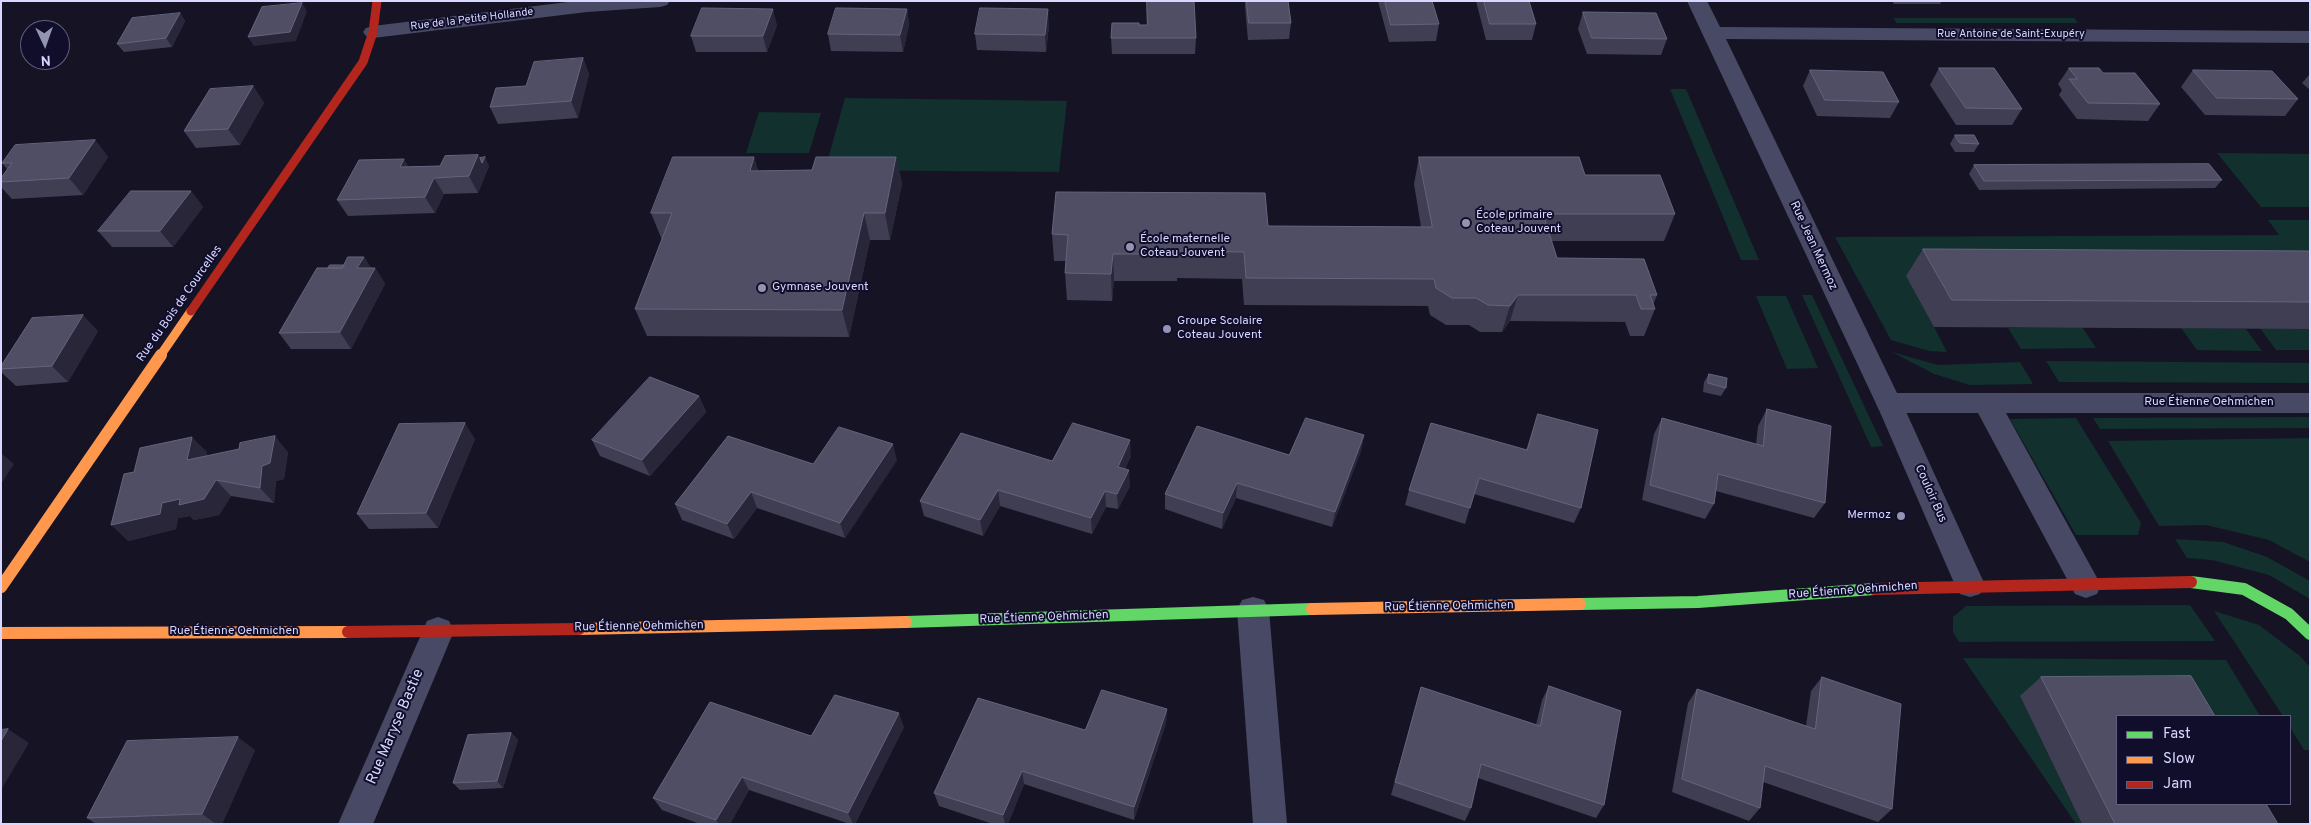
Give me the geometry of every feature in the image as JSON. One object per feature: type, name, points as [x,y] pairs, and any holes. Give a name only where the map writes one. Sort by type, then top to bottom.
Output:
[{"type":"street","name":"Rue du Bois de Courcelles","points":[[1,587],[363,62],[373,32],[377,1]]},
{"type":"street","name":"Rue de la Petite Hollande","points":[[373,32],[587,6],[660,1]]},
{"type":"street","name":"Rue Jean Mermoz","points":[[1697,1],[1889,403]]},
{"type":"street","name":"Rue Antoine de Saint-Exupéry","points":[[1713,33],[2310,37]]},
{"type":"street","name":"Rue Étienne Oehmichen","points":[[1986,403],[2310,402]]},
{"type":"street","points":[[1889,403],[1986,403],[2086,585]]},
{"type":"street","name":"Rue Étienne Oehmichen","points":[[1,633],[438,631],[976,620],[1253,610],[1698,602],[1970,585],[2086,585],[2187,582],[2244,590],[2289,614],[2310,634]]},
{"type":"street","points":[[1253,610],[1270,824]]},
{"type":"street","name":"Rue Maryse Bastie","points":[[355,824],[438,631]]},
{"type":"lane","name":"Couloir Bus","points":[[1889,403],[1970,585]]},
{"type":"green space","points":[[1893,18],[2074,18],[2078,23],[1897,23]]},
{"type":"green space","points":[[1670,89],[1686,89],[1759,260],[1741,260]]},
{"type":"green space","points":[[845,98],[1067,101],[1059,172],[825,170]]},
{"type":"green space","points":[[759,112],[821,113],[809,153],[746,153]]},
{"type":"green space","points":[[2217,153],[2310,154],[2310,207],[2261,207]]},
{"type":"green space","points":[[2268,220],[2310,220],[2310,278],[1934,327],[1947,352],[1929,351],[1891,340],[1835,237],[2279,235]]},
{"type":"green space","points":[[1802,295],[1812,295],[1883,446],[1871,447]]},
{"type":"green space","points":[[1756,296],[1786,296],[1818,368],[1787,369]]},
{"type":"green space","points":[[2082,327],[2096,348],[2021,349],[2008,328]]},
{"type":"green space","points":[[2181,328],[2246,329],[2262,351],[2197,350]]},
{"type":"green space","points":[[2260,328],[2310,329],[2310,350],[2276,350]]},
{"type":"green space","points":[[1892,352],[1938,365],[2020,362],[2033,384],[1970,385],[1934,374]]},
{"type":"green space","points":[[2046,361],[2310,363],[2310,383],[2059,382]]},
{"type":"green space","points":[[2310,417],[2310,428],[2100,429],[2093,418]]},
{"type":"green space","points":[[2076,418],[2141,523],[2138,535],[2076,535],[2010,419]]},
{"type":"green space","points":[[2310,438],[2310,562],[2269,540],[2206,525],[2159,526],[2108,441]]},
{"type":"green space","points":[[2175,539],[2223,542],[2267,557],[2310,581],[2310,599],[2269,575],[2212,560],[2187,558]]},
{"type":"green space","points":[[2190,605],[2215,641],[1959,642],[1953,632],[1953,617],[1966,606]]},
{"type":"green space","points":[[2214,611],[2259,625],[2300,656],[2310,667],[2310,750],[2304,750],[2291,729],[2291,715],[2282,715]]},
{"type":"green space","points":[[1963,658],[2226,660],[2259,715],[2171,715],[2020,696],[2082,824],[2076,824]]},
{"type":"building","points":[[1147,1],[1194,1],[1196,38],[1111,38],[1112,23],[1139,23],[1139,25],[1147,25]]},
{"type":"building","points":[[1247,1],[1288,1],[1291,23],[1249,23]]},
{"type":"building","points":[[1385,1],[1432,1],[1439,24],[1391,25]]},
{"type":"building","points":[[1484,1],[1529,1],[1536,24],[1490,24]]},
{"type":"building","points":[[302,3],[290,32],[248,37],[262,7]]},
{"type":"building","points":[[702,8],[773,9],[763,36],[691,36]]},
{"type":"building","points":[[836,8],[907,9],[900,35],[828,34]]},
{"type":"building","points":[[980,8],[1048,9],[1045,35],[975,34]]},
{"type":"building","points":[[1583,12],[1656,13],[1667,39],[1592,38]]},
{"type":"building","points":[[180,13],[166,38],[117,44],[132,18]]},
{"type":"building","points":[[583,58],[571,101],[490,107],[496,88],[526,86],[534,62]]},
{"type":"building","points":[[1939,68],[1994,68],[2022,109],[1966,108]]},
{"type":"building","points":[[2069,68],[2099,68],[2103,73],[2135,73],[2160,104],[2088,103],[2069,79],[2077,79]]},
{"type":"building","points":[[1810,70],[1883,72],[1899,102],[1825,100]]},
{"type":"building","points":[[2193,70],[2272,71],[2298,99],[2217,98]]},
{"type":"building","points":[[253,86],[228,129],[184,131],[210,89]]},
{"type":"building","points":[[1955,135],[1974,135],[1979,144],[1960,143]]},
{"type":"building","points":[[95,140],[69,178],[1,182],[1,178],[12,163],[2,163],[15,145]]},
{"type":"building","points":[[478,155],[469,176],[434,178],[425,197],[337,200],[359,160],[404,159],[400,167],[440,166],[445,156]]},
{"type":"building","name":"Gymnase Jouvent","points":[[673,157],[754,157],[750,171],[812,170],[816,157],[896,157],[885,213],[864,213],[842,310],[635,309],[672,213],[651,213]]},
{"type":"building","points":[[1419,157],[1579,157],[1585,175],[1660,175],[1675,214],[1543,214],[1557,258],[1644,259],[1657,295],[1650,295],[1655,309],[1641,309],[1636,295],[1518,295],[1510,306],[1488,305],[1476,298],[1452,298],[1436,288],[1434,279],[1246,278],[1244,252],[1177,251],[1178,254],[1113,254],[1111,274],[1065,273],[1068,235],[1052,234],[1056,192],[1265,193],[1268,226],[1432,227]]},
{"type":"building","points":[[2209,164],[2222,180],[1984,181],[1974,165]]},
{"type":"building","points":[[131,191],[191,191],[160,231],[98,231]]},
{"type":"building","points":[[1923,249],[2310,251],[2310,302],[1952,300]]},
{"type":"building","points":[[348,257],[364,257],[357,268],[375,268],[340,332],[279,333],[317,268],[342,268]]},
{"type":"building","points":[[330,265],[344,265],[342,268],[328,268]]},
{"type":"building","points":[[83,315],[52,366],[1,369],[1,366],[32,318]]},
{"type":"building","points":[[1709,374],[1727,378],[1726,388],[1708,383]]},
{"type":"building","points":[[650,377],[699,396],[642,460],[592,440]]},
{"type":"building","points":[[1767,409],[1831,426],[1825,503],[1718,474],[1714,504],[1650,485],[1662,418],[1763,446]]},
{"type":"building","points":[[1538,414],[1598,430],[1581,508],[1479,478],[1470,508],[1409,490],[1431,423],[1527,450]]},
{"type":"building","points":[[1306,418],[1364,435],[1335,512],[1237,483],[1223,513],[1165,494],[1197,426],[1289,455]]},
{"type":"building","points":[[465,423],[426,513],[357,514],[399,424]]},
{"type":"building","points":[[1073,423],[1130,440],[1118,467],[1129,470],[1117,494],[1105,491],[1091,518],[998,490],[980,520],[920,501],[961,433],[1052,461]]},
{"type":"building","points":[[839,427],[893,444],[840,523],[751,492],[727,524],[675,504],[728,436],[813,464]]},
{"type":"building","points":[[275,436],[270,463],[262,466],[260,488],[216,480],[204,499],[179,505],[180,499],[162,503],[160,514],[111,525],[124,474],[134,472],[140,448],[192,437],[187,460],[239,449],[240,443]]},
{"type":"building","points":[[2191,676],[2214,715],[2116,715],[2116,805],[2267,805],[2278,824],[2115,824],[2041,677]]},
{"type":"building","points":[[1822,677],[1901,704],[1892,809],[1765,766],[1760,808],[1682,779],[1697,689],[1815,729]]},
{"type":"building","points":[[1549,686],[1621,711],[1604,805],[1481,764],[1471,808],[1395,782],[1421,687],[1540,726]]},
{"type":"building","points":[[1102,690],[1167,709],[1134,807],[1022,771],[1003,815],[934,793],[978,698],[1085,730]]},
{"type":"building","points":[[835,695],[899,713],[848,813],[742,777],[716,820],[653,798],[710,702],[811,736]]},
{"type":"building","points":[[8,729],[1,741],[1,730]]},
{"type":"building","points":[[511,733],[497,781],[453,783],[468,735]]},
{"type":"building","points":[[238,737],[202,814],[87,818],[127,741]]},
{"type":"traffic: fast","points":[[2191,582],[2244,589],[2289,614],[2310,634]]},
{"type":"traffic: fast","points":[[1580,604],[1698,602],[1874,589]]},
{"type":"traffic: fast","points":[[906,622],[1312,609]]},
{"type":"traffic: slow","points":[[1,587],[191,311]]},
{"type":"traffic: slow","points":[[1312,609],[1580,604]]},
{"type":"traffic: slow","points":[[579,629],[906,622]]},
{"type":"traffic: slow","points":[[1,633],[348,632]]},
{"type":"traffic: jam","points":[[191,311],[363,62],[373,32],[377,1]]},
{"type":"traffic: jam","points":[[1874,589],[2191,582]]},
{"type":"traffic: jam","points":[[348,632],[579,629]]},
{"type":"place","name":"École primaire Coteau Jouvent","points":[[1466,223]]},
{"type":"place","name":"École maternelle Coteau Jouvent","points":[[1130,247]]},
{"type":"place","name":"Gymnase Jouvent","points":[[762,288]]},
{"type":"place","name":"Groupe Scolaire Coteau Jouvent","points":[[1167,329]]},
{"type":"place","name":"Mermoz","points":[[1901,516]]}]
